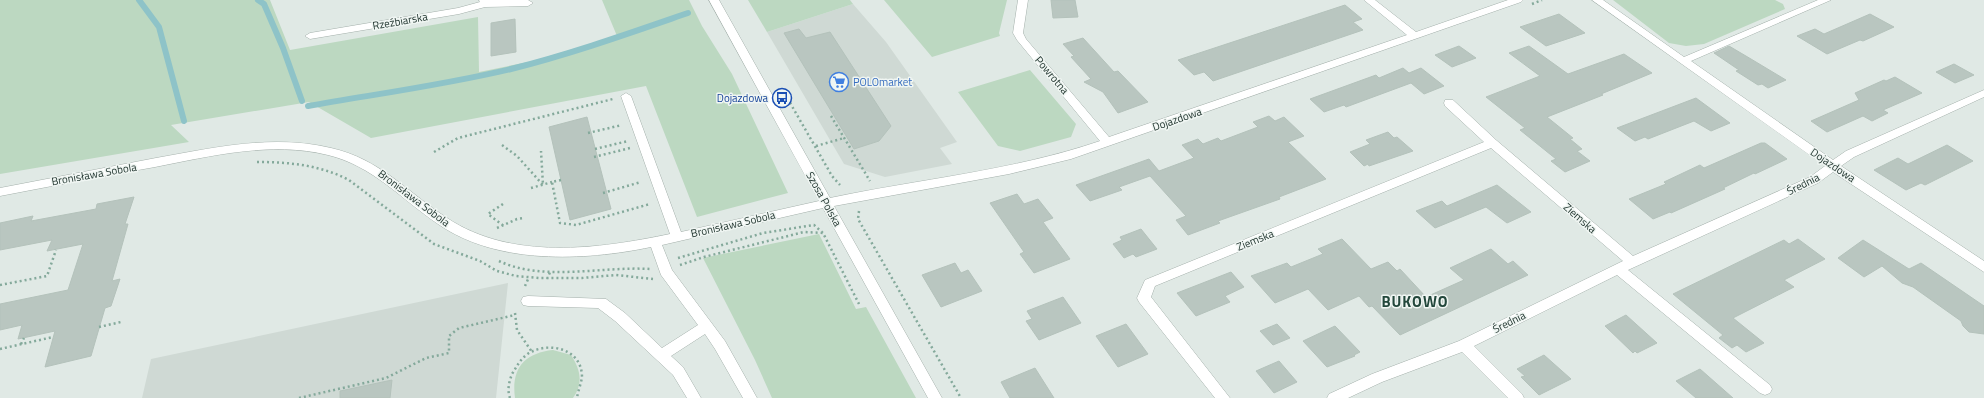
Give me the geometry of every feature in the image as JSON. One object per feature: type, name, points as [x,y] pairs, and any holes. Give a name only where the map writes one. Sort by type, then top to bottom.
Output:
[{"type":"street","name":"Szosa Polska","points":[[714,0],[935,398]]},
{"type":"street","name":"Powrotna","points":[[1023,0],[1018,32],[1022,40],[1108,143]]},
{"type":"street","points":[[1369,0],[1415,36]]},
{"type":"street","name":"Dojazdowa","points":[[827,204],[1044,162],[1108,143],[1518,0]]},
{"type":"street","name":"Dojazdowa","points":[[1597,0],[1833,166],[1984,267]]},
{"type":"street","points":[[1683,61],[1826,0]]},
{"type":"street","name":"Rzeźbiarska","points":[[310,36],[459,11],[484,2],[528,4]]},
{"type":"street","name":"Średnia","points":[[1334,398],[1350,394],[1377,378],[1464,345],[1548,302],[1632,262],[1814,180],[1850,154],[1984,93]]},
{"type":"street","points":[[621,97],[677,237]]},
{"type":"street","name":"Ziemska","points":[[1449,103],[1492,143],[1632,262]]},
{"type":"street","name":"Ziemska","points":[[1223,398],[1144,298],[1150,283],[1492,143]]},
{"type":"street","name":"Bronisława Sobola","points":[[0,192],[230,150],[273,146],[301,147],[331,151],[369,165],[399,186],[446,224],[460,231],[490,242],[534,251],[571,253],[618,249],[655,242],[827,204]]},
{"type":"street","points":[[655,242],[666,272],[707,326],[732,364],[750,398]]},
{"type":"street","points":[[1618,269],[1765,389]]},
{"type":"street","points":[[528,302],[601,303],[620,317],[678,371],[694,398]]},
{"type":"street","points":[[661,355],[707,326]]},
{"type":"street","points":[[1464,345],[1517,398]]},
{"type":"path","points":[[434,152],[458,138],[621,97]]},
{"type":"path","points":[[831,116],[872,185]]},
{"type":"path","points":[[588,133],[625,124],[626,130]]},
{"type":"path","points":[[594,157],[633,148],[628,135]]},
{"type":"path","points":[[816,146],[844,138]]},
{"type":"path","points":[[595,149],[630,140]]},
{"type":"path","points":[[502,145],[517,156],[543,185]]},
{"type":"path","points":[[541,151],[543,185]]},
{"type":"path","points":[[252,163],[289,163],[313,166],[335,172],[349,180],[434,244],[480,261],[497,271],[516,276],[552,279],[616,275],[655,279],[666,272],[704,256],[804,232],[823,233]]},
{"type":"path","points":[[531,188],[561,180]]},
{"type":"path","points":[[603,192],[644,181]]},
{"type":"path","points":[[552,182],[560,223],[576,225],[653,204]]},
{"type":"path","points":[[503,204],[488,214],[504,226]]},
{"type":"path","points":[[858,212],[858,219],[961,398]]},
{"type":"path","points":[[497,228],[504,226],[516,218],[524,218]]},
{"type":"path","points":[[490,227],[502,230]]},
{"type":"path","points":[[0,285],[47,276],[56,250]]},
{"type":"path","points":[[299,398],[386,378],[426,358],[449,352],[450,336],[459,328],[515,315]]},
{"type":"path","points":[[99,327],[121,322]]},
{"type":"path","points":[[21,344],[24,338]]},
{"type":"path","points":[[0,349],[54,338]]},
{"type":"path","points":[[510,398],[508,386],[511,374],[518,362],[525,355],[536,350],[551,347],[564,349],[575,355],[579,362],[582,380],[577,398]]},
{"type":"shaded area","points":[[853,4],[886,42],[957,142],[940,148],[952,164],[885,177],[844,164],[767,32]]},
{"type":"shaded area","points":[[508,283],[496,398],[142,398],[151,359]]},
{"type":"green space","points":[[0,0],[270,0],[290,50],[478,17],[479,72],[533,61],[617,36],[602,0],[689,0],[702,26],[732,74],[788,193],[697,217],[646,86],[371,138],[309,102],[171,125],[189,142],[0,174]]},
{"type":"green space","points":[[748,0],[850,0],[853,4],[767,32]]},
{"type":"green space","points":[[884,0],[1007,0],[999,33],[1000,36],[932,57]]},
{"type":"green space","points":[[1613,0],[1775,0],[1783,4],[1785,9],[1704,44],[1686,46],[1669,43]]},
{"type":"green space","points":[[1030,70],[1076,124],[1071,137],[1020,151],[998,146],[958,92]]},
{"type":"green space","points":[[819,234],[856,309],[866,307],[916,398],[772,398],[755,360],[703,258]]},
{"type":"green space","points":[[553,350],[571,355],[577,366],[580,381],[579,387],[573,398],[515,398],[515,379],[522,364],[534,355]]},
{"type":"building","points":[[1051,0],[1075,0],[1078,17],[1053,18]]},
{"type":"building","points":[[1345,5],[1362,19],[1353,22],[1363,30],[1213,81],[1204,72],[1194,75],[1178,60]]},
{"type":"building","points":[[1559,14],[1585,33],[1546,46],[1520,27]]},
{"type":"building","points":[[1870,14],[1894,27],[1863,41],[1860,40],[1827,54],[1797,36],[1815,29],[1824,34]]},
{"type":"building","points":[[515,19],[516,52],[491,56],[491,23]]},
{"type":"building","name":"POLOmarket","points":[[799,29],[806,38],[830,32],[891,126],[879,141],[854,149],[784,33]]},
{"type":"building","points":[[1083,38],[1114,72],[1118,71],[1148,102],[1118,113],[1103,92],[1084,82],[1091,79],[1071,57],[1074,56],[1063,44]]},
{"type":"building","points":[[1459,46],[1476,58],[1452,67],[1435,55]]},
{"type":"building","points":[[1529,46],[1568,74],[1624,54],[1652,73],[1601,94],[1603,95],[1547,117],[1573,138],[1570,139],[1582,149],[1577,151],[1590,161],[1565,172],[1551,161],[1556,159],[1520,130],[1525,128],[1486,97],[1540,76],[1509,53]]},
{"type":"building","points":[[1729,46],[1786,80],[1768,88],[1762,84],[1758,85],[1736,71],[1739,70],[1714,53]]},
{"type":"building","points":[[1954,64],[1974,75],[1955,83],[1936,72]]},
{"type":"building","points":[[1403,68],[1409,73],[1421,68],[1444,86],[1424,94],[1411,83],[1346,107],[1344,105],[1324,112],[1310,99],[1376,75],[1379,78]]},
{"type":"building","points":[[1895,77],[1922,93],[1883,110],[1888,113],[1872,121],[1863,116],[1827,132],[1811,121],[1859,100],[1855,93],[1884,80],[1886,81]]},
{"type":"building","points":[[1696,98],[1730,123],[1711,131],[1694,121],[1648,139],[1645,137],[1635,141],[1617,128]]},
{"type":"building","points":[[1269,116],[1275,121],[1284,117],[1304,136],[1288,142],[1326,179],[1279,197],[1280,199],[1218,221],[1220,223],[1188,235],[1176,220],[1186,216],[1150,176],[1119,187],[1122,190],[1090,201],[1076,185],[1149,159],[1159,171],[1194,158],[1182,145],[1198,139],[1203,144],[1218,138],[1221,141],[1258,127],[1253,122]]},
{"type":"building","points":[[587,117],[611,209],[570,220],[549,127]]},
{"type":"building","points":[[1388,132],[1394,138],[1397,137],[1413,151],[1369,166],[1368,164],[1364,166],[1350,152],[1370,144],[1366,140]]},
{"type":"building","points":[[1761,143],[1765,143],[1787,159],[1723,188],[1725,189],[1671,213],[1670,212],[1653,219],[1629,199],[1666,184],[1664,182],[1700,165],[1704,168]]},
{"type":"building","points":[[1947,145],[1973,161],[1925,185],[1921,183],[1906,190],[1874,170],[1898,158],[1908,164]]},
{"type":"building","points":[[1497,185],[1531,212],[1507,223],[1486,207],[1435,228],[1416,211],[1442,201],[1447,206]]},
{"type":"building","points":[[1017,194],[1024,204],[1038,199],[1053,218],[1043,222],[1070,259],[1034,273],[1020,254],[1024,252],[990,203]]},
{"type":"building","points":[[134,197],[125,224],[128,224],[112,281],[120,279],[111,306],[105,308],[91,356],[45,367],[55,331],[18,339],[22,325],[0,330],[0,304],[68,290],[83,244],[47,251],[52,240],[0,250],[0,223],[33,216],[31,221],[96,209],[97,204]]},
{"type":"building","points":[[1141,229],[1157,249],[1136,257],[1133,254],[1124,258],[1113,244],[1122,240],[1120,237]]},
{"type":"building","points":[[1342,239],[1371,269],[1388,262],[1397,271],[1400,269],[1426,297],[1464,280],[1450,268],[1491,249],[1508,264],[1513,261],[1528,275],[1400,335],[1372,306],[1369,307],[1359,296],[1328,310],[1308,289],[1275,303],[1251,276],[1287,263],[1291,267],[1323,254],[1318,249]]},
{"type":"building","points":[[1798,239],[1825,259],[1784,280],[1794,287],[1733,318],[1764,343],[1746,352],[1737,345],[1732,348],[1719,338],[1723,335],[1673,294],[1784,240],[1789,244]]},
{"type":"building","points":[[1863,240],[1909,269],[1921,263],[1984,306],[1984,334],[1969,332],[1963,326],[1961,321],[1913,287],[1902,283],[1882,266],[1864,277],[1838,258]]},
{"type":"building","points":[[955,263],[961,273],[968,270],[982,291],[941,307],[922,275]]},
{"type":"building","points":[[1231,272],[1244,287],[1225,296],[1230,302],[1196,316],[1177,293]]},
{"type":"building","points":[[1063,297],[1081,323],[1039,340],[1026,321],[1032,319],[1027,311]]},
{"type":"building","points":[[1626,315],[1657,343],[1637,353],[1635,351],[1633,353],[1605,326]]},
{"type":"building","points":[[1126,324],[1148,354],[1118,367],[1096,336]]},
{"type":"building","points":[[1277,324],[1290,338],[1273,345],[1260,331]]},
{"type":"building","points":[[1335,326],[1360,352],[1354,355],[1355,356],[1327,367],[1303,341]]},
{"type":"building","points":[[1544,355],[1571,379],[1539,395],[1521,377],[1525,376],[1517,369]]},
{"type":"building","points":[[1279,361],[1297,382],[1274,393],[1256,371]]},
{"type":"building","points":[[1035,368],[1054,398],[1010,398],[1001,382]]},
{"type":"building","points":[[1700,369],[1733,398],[1696,398],[1676,381]]},
{"type":"building","points":[[392,380],[390,398],[340,398],[340,391]]},
{"type":"waterway","points":[[139,0],[159,27],[184,121]]},
{"type":"waterway","points":[[258,0],[264,4],[283,48],[302,101]]},
{"type":"waterway","points":[[308,106],[435,85],[511,69],[578,50],[688,13]]},
{"type":"place","name":"POLOmarket","points":[[839,82]]},
{"type":"place","name":"Dojazdowa","points":[[782,98]]},
{"type":"district","name":"BUKOWO","points":[[1415,302]]}]
